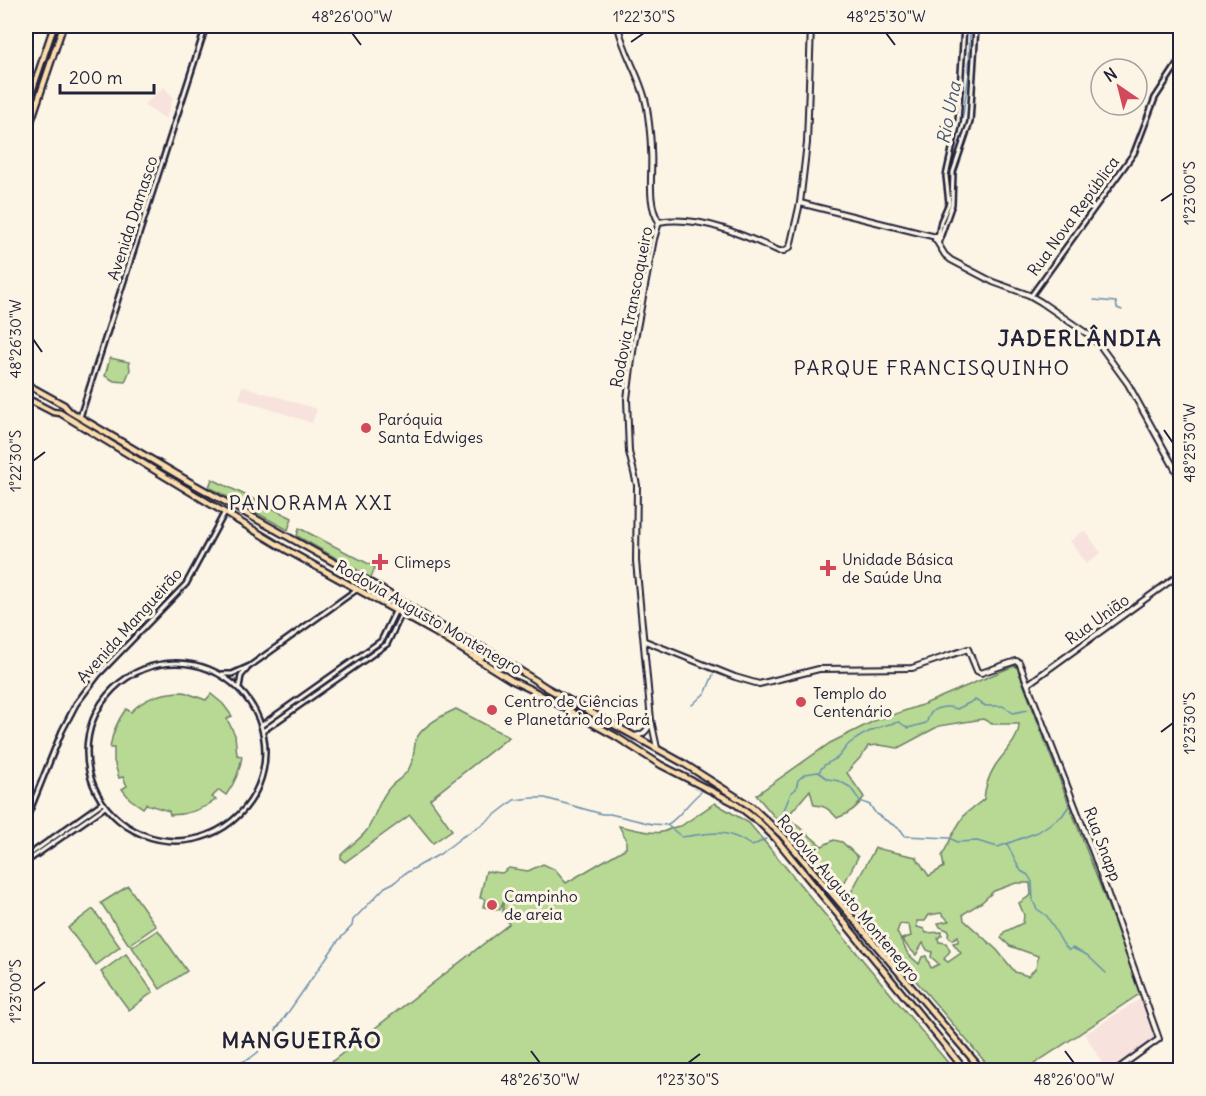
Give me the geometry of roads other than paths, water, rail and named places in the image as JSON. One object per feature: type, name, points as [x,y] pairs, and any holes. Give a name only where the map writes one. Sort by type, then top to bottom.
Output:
[{"type":"main road","points":[[26,109],[54,26]]},
{"type":"main road","points":[[26,136],[63,26]]},
{"type":"main road","points":[[618,26],[626,51],[641,81],[647,105],[652,152],[652,203],[654,215],[659,222]]},
{"type":"main road","name":"Rodovia Transcoqueiro","points":[[657,749],[651,720],[636,561],[636,485],[629,452],[627,399],[634,344],[654,239],[659,222],[690,222],[727,229],[779,251],[784,251],[792,244],[800,203],[807,137],[811,26]]},
{"type":"main road","points":[[800,203],[866,221],[931,234],[938,239],[948,258],[993,282],[1031,296],[1089,335],[1101,346],[1128,384],[1180,478]]},
{"type":"main road","points":[[26,386],[68,410]]},
{"type":"main road","name":"Rodovia Augusto Montenegro","points":[[26,386],[64,405],[68,410],[188,481],[378,587],[443,627],[518,668],[547,688],[738,796],[765,817],[982,1071]]},
{"type":"main road","points":[[26,396],[60,413]]},
{"type":"main road","name":"Rodovia Augusto Montenegro","points":[[26,396],[53,412],[60,413],[356,590],[434,632],[488,666],[615,736],[661,765],[713,791],[753,817],[776,839],[833,907],[965,1070]]},
{"type":"main road","name":"Rua União","points":[[1028,684],[1180,574]]},
{"type":"main road","name":"Rua Snapp","points":[[645,641],[735,677],[759,684],[819,669],[912,668],[968,649],[977,671],[981,673],[1017,661],[1028,684],[1119,921],[1159,1039],[1116,1071]]},
{"type":"main road","points":[[451,644],[459,645],[481,658],[484,653],[483,648]]},
{"type":"main road","points":[[488,666],[487,661],[491,656],[513,668],[518,668]]},
{"type":"main road","points":[[632,736],[644,734],[651,720]]},
{"type":"main road","points":[[921,1017],[940,1038],[946,1038],[947,1032],[931,1009]]},
{"type":"street","name":"Avenida Damasco","points":[[80,417],[206,26]]},
{"type":"street","points":[[938,239],[941,221],[949,202],[946,176],[958,122],[964,26]]},
{"type":"street","points":[[938,239],[952,204],[952,172],[969,122],[976,26]]},
{"type":"street","name":"Rua Nova República","points":[[1031,296],[1135,150],[1155,98],[1180,60]]},
{"type":"street","name":"Avenida Mangueirão","points":[[26,820],[62,730],[76,704],[98,675],[186,584],[225,512]]},
{"type":"street","points":[[220,674],[232,674],[250,666],[356,590]]},
{"type":"street","points":[[262,725],[381,641],[395,612]]},
{"type":"street","points":[[263,731],[387,645],[401,615]]},
{"type":"street","points":[[189,663],[220,674],[238,687],[254,707],[262,725],[265,764],[259,786],[239,816],[220,830],[198,838],[162,840],[140,834],[129,828],[102,803],[90,775],[87,746],[94,717],[110,693],[132,674],[160,664],[189,663]]},
{"type":"street","points":[[238,687],[241,676],[250,666]]},
{"type":"street","points":[[26,857],[102,803]]},
{"type":"street","points":[[26,862],[105,807]]},
{"type":"waterway","name":"Rio Una","points":[[951,200],[948,176],[963,115],[969,73],[970,26]]},
{"type":"waterway","points":[[1094,300],[1116,302],[1117,308],[1122,310]]},
{"type":"waterway","points":[[692,705],[706,692],[713,675]]},
{"type":"waterway","points":[[819,772],[825,765],[837,758],[850,743],[867,733],[899,722],[908,728],[926,723],[929,715],[940,708],[957,709],[975,700],[986,706],[1003,706],[1013,713],[1028,710]]},
{"type":"waterway","points":[[779,822],[791,793],[796,789],[798,780],[805,774],[818,772],[828,779],[839,781],[850,787],[860,801],[870,805],[876,814],[901,830],[905,836],[950,838],[957,842],[977,841],[998,847],[1038,832],[1062,816],[1069,806]]},
{"type":"waterway","points":[[667,825],[701,792]]},
{"type":"waterway","points":[[223,1070],[257,1053],[273,1034],[338,941],[352,926],[353,920],[385,887],[440,854],[514,800],[545,798],[602,814],[667,825],[682,837],[719,833],[734,836],[752,846],[766,839]]},
{"type":"waterway","points":[[1007,844],[1021,871],[1028,875],[1032,882],[1033,901],[1037,909],[1047,916],[1063,944],[1069,950],[1072,948],[1087,955],[1106,973]]},
{"type":"place","name":"Paróquia Santa Edwiges","points":[[366,428]]},
{"type":"place","name":"Climeps","points":[[380,562]]},
{"type":"place","name":"Unidade Básica de Saúde Una","points":[[828,568]]},
{"type":"place","name":"Templo do Centenário","points":[[801,702]]},
{"type":"place","name":"Centro de Ciências e Planetário do Pará","points":[[492,710]]},
{"type":"place","name":"Campinho de areia","points":[[492,905]]},
{"type":"district","name":"JADERLÂNDIA","points":[[1080,338]]},
{"type":"district","name":"PARQUE FRANCISQUINHO","points":[[932,368]]},
{"type":"district","name":"PANORAMA XXI","points":[[311,503]]},
{"type":"district","name":"MANGUEIRÃO","points":[[302,1040]]}]
